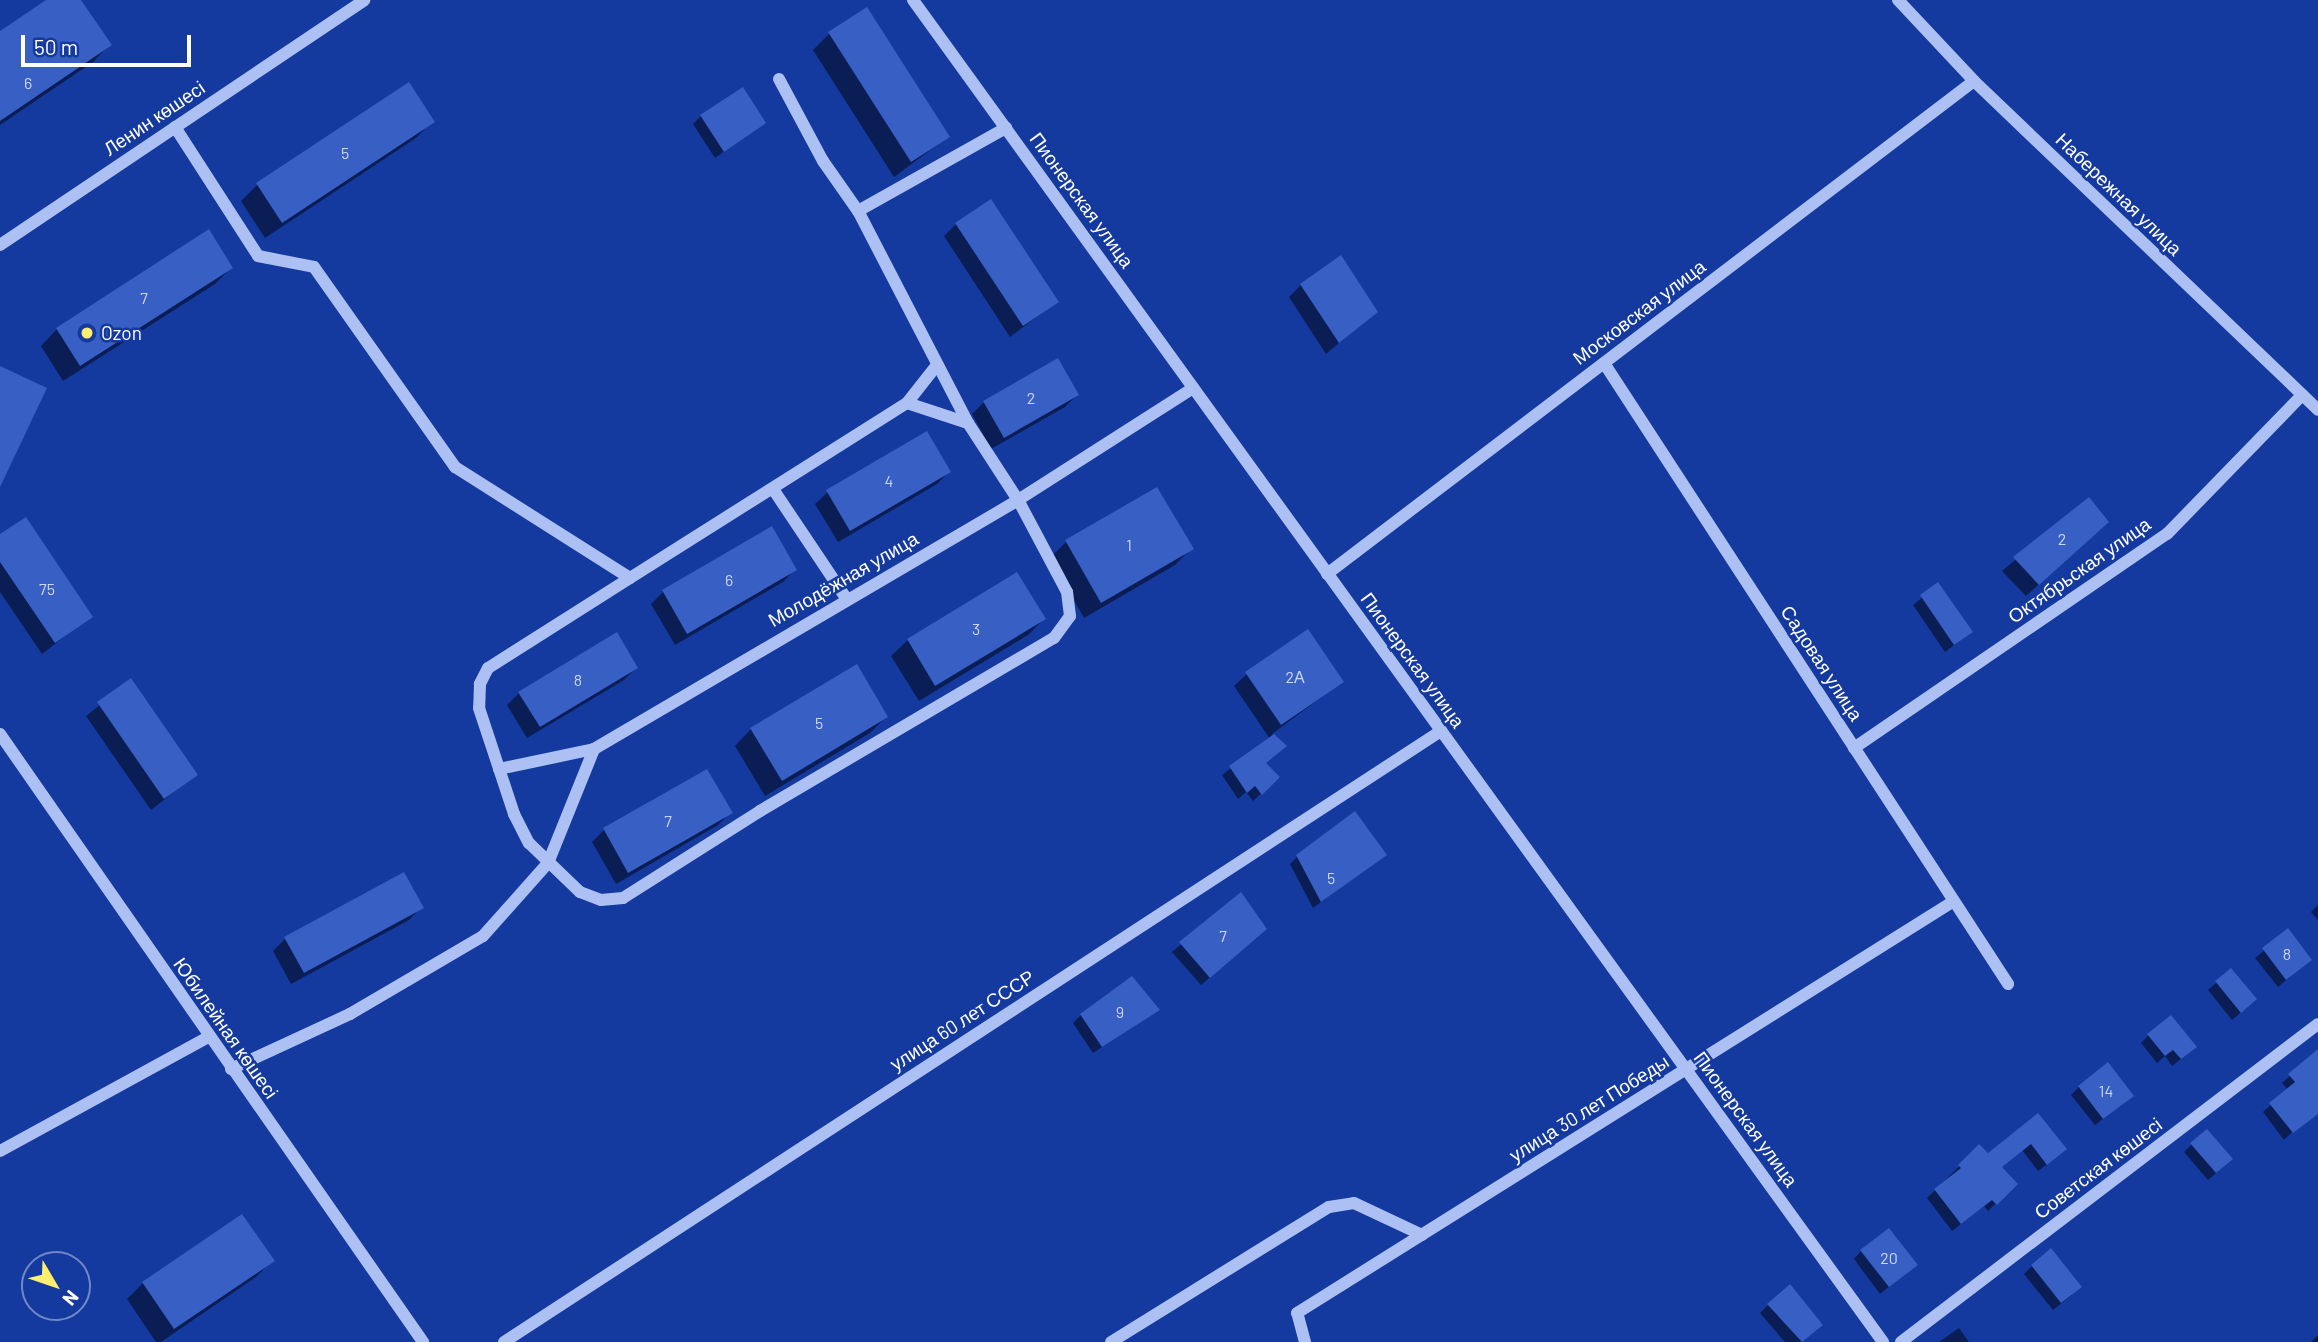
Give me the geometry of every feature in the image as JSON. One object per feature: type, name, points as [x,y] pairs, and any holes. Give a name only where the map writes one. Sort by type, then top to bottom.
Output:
[{"type":"street","name":"Ленин көшесі","points":[[0,245],[364,0]]},
{"type":"street","name":"Пионерская улица","points":[[913,0],[1883,1342]]},
{"type":"street","name":"Набережная улица","points":[[1898,0],[1974,82],[2318,410]]},
{"type":"street","points":[[779,79],[823,161],[858,211],[968,423],[1018,500],[1067,592],[1070,616],[1054,638],[760,811],[623,898],[601,900],[580,892],[529,843],[499,769],[480,708],[480,684],[488,668],[907,403],[937,365]]},
{"type":"street","name":"Московская улица","points":[[1327,574],[1974,82]]},
{"type":"street","points":[[175,127],[258,256],[314,267],[455,467],[630,578]]},
{"type":"street","points":[[858,211],[1006,128]]},
{"type":"street","name":"Садовая улица","points":[[1604,363],[2008,985]]},
{"type":"street","name":"Молодёжная улица","points":[[499,769],[594,749],[846,598],[1018,500],[1193,388]]},
{"type":"street","name":"Октябрьская улица","points":[[1854,748],[2167,534],[2302,395]]},
{"type":"street","points":[[907,403],[968,423]]},
{"type":"street","points":[[774,489],[846,598]]},
{"type":"street","name":"улица 60 лет СССР","points":[[504,1342],[1441,731]]},
{"type":"street","name":"Юбилейная көшесі","points":[[0,734],[208,1037],[423,1342]]},
{"type":"street","points":[[231,1069],[349,1014],[483,936],[548,863],[594,749]]},
{"type":"street","name":"улица 30 лет Победы","points":[[1305,1342],[1297,1313],[1954,901]]},
{"type":"street","name":"Советская көшесі","points":[[1901,1342],[2318,1024]]},
{"type":"street","points":[[0,1151],[208,1037]]},
{"type":"street","points":[[1111,1342],[1329,1207],[1354,1203],[1422,1235]]},
{"type":"building","points":[[46,0],[81,0],[112,45],[0,121],[0,31]]},
{"type":"building","points":[[867,7],[950,137],[911,162],[828,32]]},
{"type":"building","points":[[409,82],[435,122],[282,223],[256,183]]},
{"type":"building","points":[[743,87],[766,123],[724,152],[700,115]]},
{"type":"building","points":[[991,199],[1059,302],[1023,326],[955,223]]},
{"type":"building","points":[[209,229],[233,268],[80,366],[56,328]]},
{"type":"building","points":[[1341,255],[1378,312],[1339,343],[1300,284]]},
{"type":"building","points":[[1058,358],[1079,395],[1004,438],[983,401]]},
{"type":"building","points":[[0,366],[47,388],[0,487]]},
{"type":"building","points":[[927,431],[951,472],[850,531],[826,490]]},
{"type":"building","points":[[1157,487],[1194,549],[1101,603],[1065,540]]},
{"type":"building","points":[[2089,497],[2109,522],[2039,585],[2013,557]]},
{"type":"building","points":[[26,517],[93,617],[55,643],[0,562],[0,534]]},
{"type":"building","points":[[772,526],[797,570],[687,634],[662,590]]},
{"type":"building","points":[[1017,572],[1046,619],[935,686],[907,639]]},
{"type":"building","points":[[1938,582],[1973,632],[1954,645],[1920,595]]},
{"type":"building","points":[[1308,629],[1344,682],[1281,725],[1245,672]]},
{"type":"building","points":[[617,632],[638,668],[540,727],[518,692]]},
{"type":"building","points":[[857,664],[888,717],[782,781],[750,728]]},
{"type":"building","points":[[131,678],[198,775],[164,799],[97,702]]},
{"type":"building","points":[[1274,734],[1287,746],[1266,763],[1280,777],[1262,795],[1255,786],[1247,793],[1229,766]]},
{"type":"building","points":[[707,769],[733,813],[628,873],[603,828]]},
{"type":"building","points":[[1355,811],[1387,855],[1321,902],[1296,855]]},
{"type":"building","points":[[404,872],[424,908],[304,973],[284,937]]},
{"type":"building","points":[[1241,892],[1267,929],[1210,978],[1179,942]]},
{"type":"building","points":[[2288,928],[2312,960],[2286,980],[2262,948]]},
{"type":"building","points":[[2231,968],[2257,999],[2241,1013],[2215,981]]},
{"type":"building","points":[[1132,976],[1160,1010],[1102,1047],[1080,1014]]},
{"type":"building","points":[[2171,1015],[2197,1047],[2181,1059],[2173,1050],[2165,1056],[2147,1034]]},
{"type":"building","points":[[2318,1049],[2318,1114],[2293,1133],[2269,1103],[2295,1082],[2288,1074]]},
{"type":"building","points":[[2108,1062],[2134,1096],[2103,1119],[2078,1086]]},
{"type":"building","points":[[2038,1113],[2067,1149],[2047,1165],[2031,1144],[2002,1167],[2018,1184],[1997,1205],[1992,1200],[1961,1224],[1934,1189],[1961,1168],[1958,1165],[1979,1144],[1988,1153]]},
{"type":"building","points":[[2207,1129],[2233,1159],[2216,1173],[2190,1143]]},
{"type":"building","points":[[242,1214],[275,1261],[174,1329],[142,1282]]},
{"type":"building","points":[[1889,1228],[1918,1265],[1889,1287],[1860,1250]]},
{"type":"building","points":[[2051,1248],[2082,1287],[2061,1303],[2031,1265]]},
{"type":"building","points":[[1790,1284],[1823,1325],[1802,1342],[1767,1304]]},
{"type":"place","name":"Ozon","points":[[87,333]]}]
